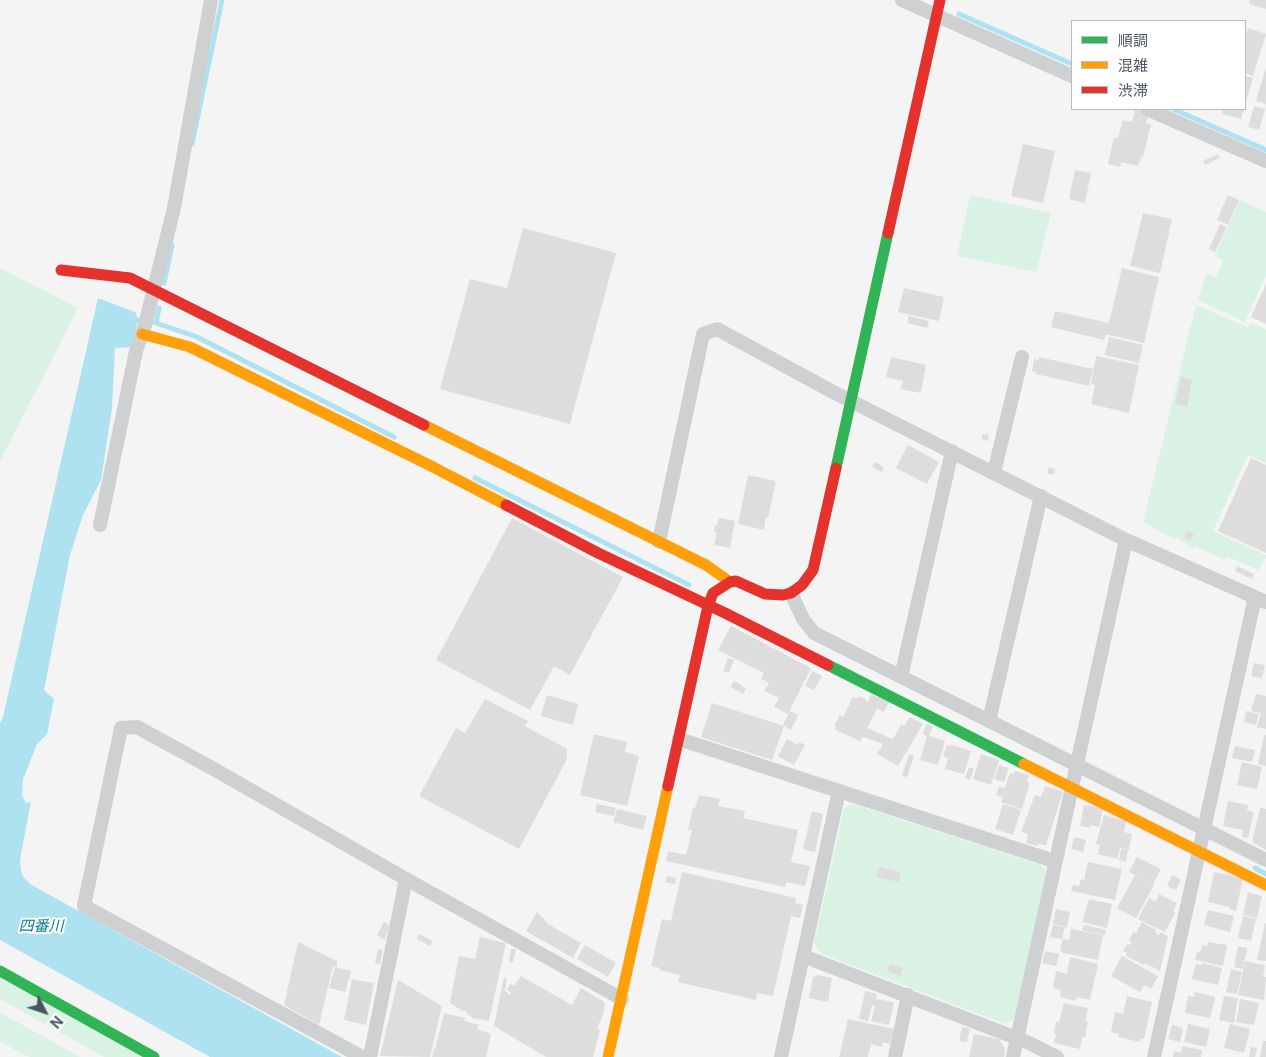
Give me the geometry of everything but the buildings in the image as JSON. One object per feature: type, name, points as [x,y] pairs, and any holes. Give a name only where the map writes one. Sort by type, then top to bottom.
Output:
[{"type":"street","points":[[100,525],[136,351],[145,325],[174,208],[211,0]]},
{"type":"street","points":[[902,0],[1071,76]]},
{"type":"street","points":[[608,1057],[710,600],[730,582],[736,581],[773,596],[791,593],[808,579],[812,570],[940,0]]},
{"type":"street","points":[[1149,110],[1266,161]]},
{"type":"street","points":[[62,270],[130,278],[706,565],[730,582]]},
{"type":"street","points":[[145,325],[431,466],[598,553],[710,600],[1074,777],[1201,841],[1266,884]]},
{"type":"street","points":[[659,542],[703,334],[717,329],[850,401],[952,450],[1126,540],[1260,600],[1201,841],[1154,1057]]},
{"type":"street","points":[[994,472],[1022,357]]},
{"type":"street","points":[[901,677],[952,450]]},
{"type":"street","points":[[989,721],[1040,496]]},
{"type":"street","points":[[1013,1057],[1054,861],[1126,540]]},
{"type":"street","points":[[791,593],[803,619],[814,633],[989,721],[1074,777],[1201,841],[1266,860]]},
{"type":"street","points":[[362,1057],[84,906],[121,728],[137,727],[622,999]]},
{"type":"street","points":[[679,739],[1054,861]]},
{"type":"street","points":[[781,1057],[839,791]]},
{"type":"street","points":[[370,1057],[406,879]]},
{"type":"street","points":[[803,956],[1017,1038],[1058,1057]]},
{"type":"street","points":[[0,971],[154,1057]]},
{"type":"street","points":[[895,1057],[908,995]]},
{"type":"green space","points":[[970,195],[1051,213],[1036,272],[957,256]]},
{"type":"green space","points":[[1240,200],[1266,212],[1266,275],[1245,322],[1198,300],[1207,273],[1216,277],[1223,260],[1215,256]]},
{"type":"green space","points":[[0,268],[78,308],[0,461]]},
{"type":"green space","points":[[1196,305],[1248,327],[1250,323],[1266,329],[1266,463],[1248,455],[1213,531],[1266,555],[1266,559],[1264,559],[1259,570],[1228,557],[1225,560],[1195,546],[1192,549],[1177,537],[1174,539],[1143,522]]},
{"type":"green space","points":[[852,804],[1040,865],[1047,872],[1014,1019],[1005,1024],[825,955],[818,950],[814,943],[844,810],[848,805]]},
{"type":"green space","points":[[0,978],[142,1057],[104,1057],[0,999]]},
{"type":"green space","points":[[0,1013],[80,1057],[30,1057],[22,1054],[0,1041]]},
{"type":"water","name":"四番川","points":[[98,298],[135,312],[137,324],[132,347],[115,348],[112,409],[101,480],[83,515],[70,555],[44,690],[54,699],[47,734],[37,744],[23,779],[22,795],[26,803],[31,802],[21,854],[22,875],[30,884],[342,1057],[210,1057],[0,940],[0,723],[3,717]]},
{"type":"waterway","points":[[192,144],[222,0]]},
{"type":"waterway","points":[[959,14],[1071,64]]},
{"type":"waterway","points":[[1175,110],[1266,150]]},
{"type":"waterway","points":[[164,283],[172,245]]},
{"type":"waterway","points":[[156,323],[159,308]]},
{"type":"waterway","points":[[132,321],[153,322],[197,337],[394,437]]},
{"type":"waterway","points":[[475,478],[689,585]]},
{"type":"waterway","points":[[1255,868],[1266,874]]},
{"type":"traffic: fast","points":[[836,468],[888,233]]},
{"type":"traffic: fast","points":[[828,665],[1024,764]]},
{"type":"traffic: fast","points":[[0,971],[154,1057]]},
{"type":"traffic: slow","points":[[142,334],[190,347],[506,505]]},
{"type":"traffic: slow","points":[[424,425],[706,565],[730,582]]},
{"type":"traffic: slow","points":[[1024,764],[1266,885]]},
{"type":"traffic: slow","points":[[608,1057],[668,786]]},
{"type":"traffic: jam","points":[[888,233],[940,0]]},
{"type":"traffic: jam","points":[[61,270],[130,278],[424,425]]},
{"type":"traffic: jam","points":[[668,786],[708,606],[713,593],[730,582],[736,581],[765,594],[783,595],[791,593],[802,585],[813,570],[836,468]]},
{"type":"traffic: jam","points":[[506,505],[598,553],[725,613],[828,665]]}]
